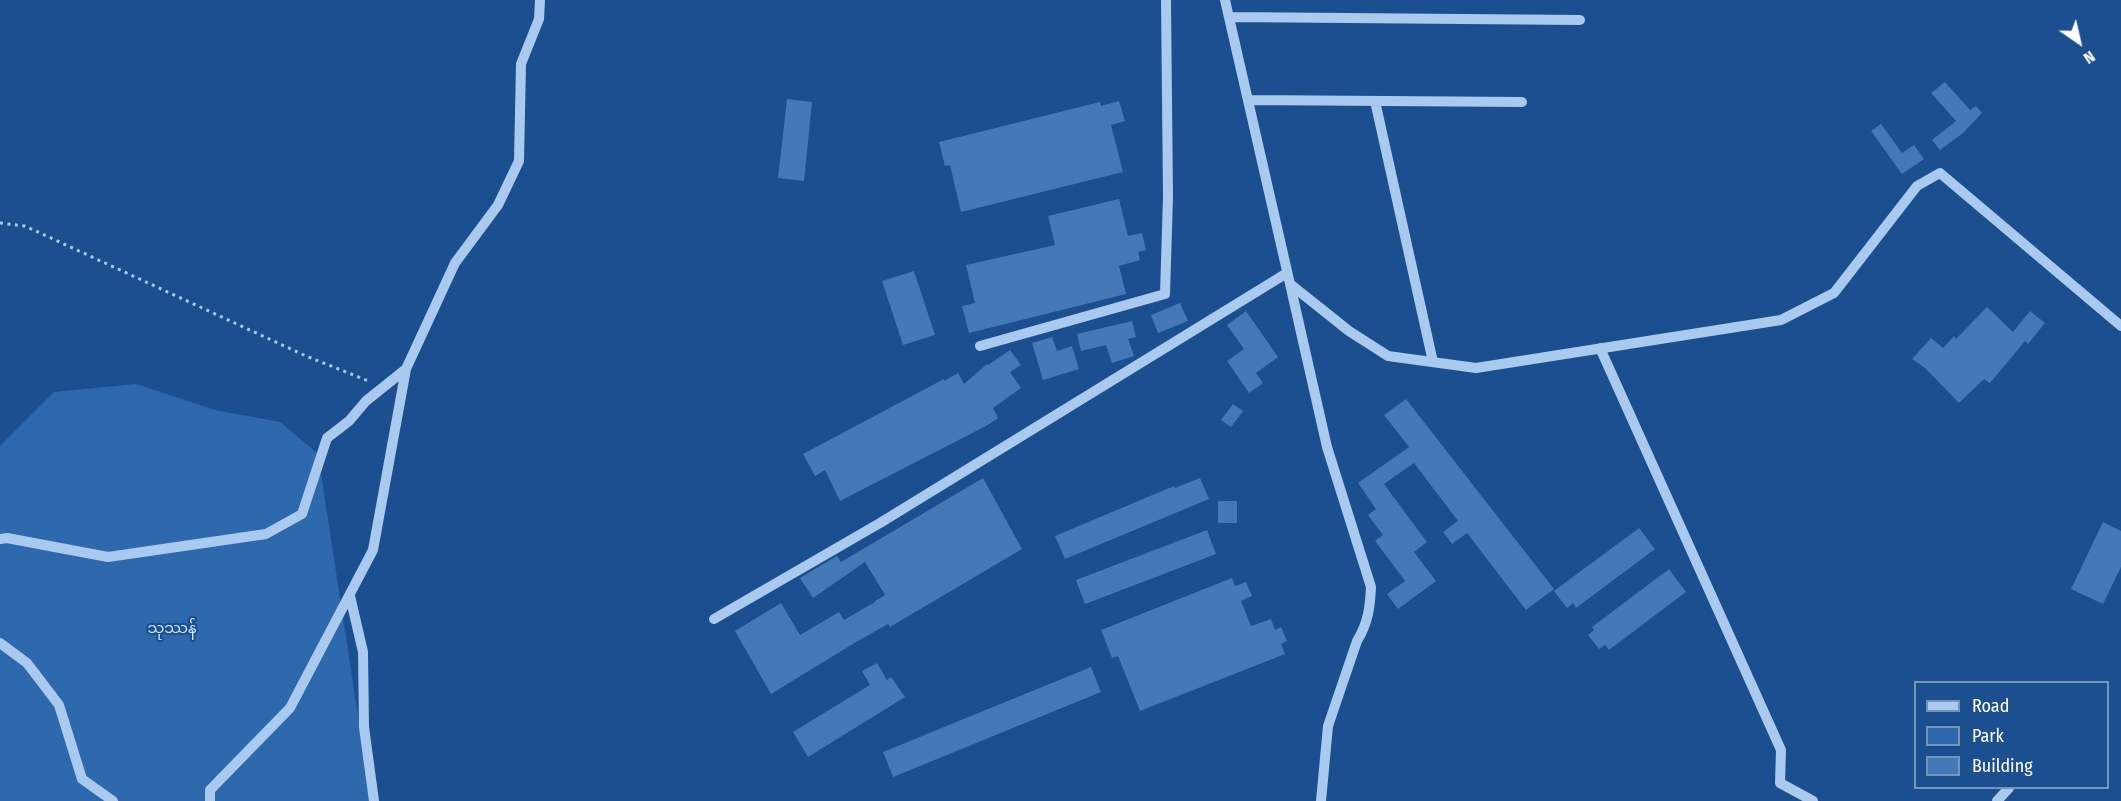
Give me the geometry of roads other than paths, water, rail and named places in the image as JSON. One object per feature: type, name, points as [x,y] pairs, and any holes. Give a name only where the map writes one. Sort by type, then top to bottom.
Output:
[{"type":"street","points":[[210,801],[210,790],[290,708],[373,550],[406,369],[455,263],[498,205],[519,161],[521,64],[539,19],[540,0]]},
{"type":"street","points":[[980,346],[1165,294],[1168,197],[1166,0]]},
{"type":"street","points":[[1225,0],[1327,447],[1371,586],[1370,611],[1365,628],[1357,641],[1328,726],[1321,801]]},
{"type":"street","points":[[1229,17],[1580,20]]},
{"type":"street","points":[[1248,100],[1522,102]]},
{"type":"street","points":[[1375,101],[1433,362]]},
{"type":"street","points":[[1290,284],[1349,331],[1388,356],[1476,368],[1781,320],[1834,293],[1917,186],[1940,173],[2121,326]]},
{"type":"street","points":[[714,619],[880,524],[1287,273]]},
{"type":"street","points":[[1600,348],[1780,750],[1780,783],[1813,801]]},
{"type":"street","points":[[0,539],[7,538],[108,557],[266,534],[302,514],[327,438],[349,421],[366,401],[406,369]]},
{"type":"street","points":[[350,596],[363,652],[364,727],[374,801]]},
{"type":"street","points":[[0,643],[27,663],[59,705],[82,778],[113,801]]},
{"type":"street","points":[[1997,801],[2008,789]]},
{"type":"park label","name":"သုဿန်","points":[[172,629]]}]
